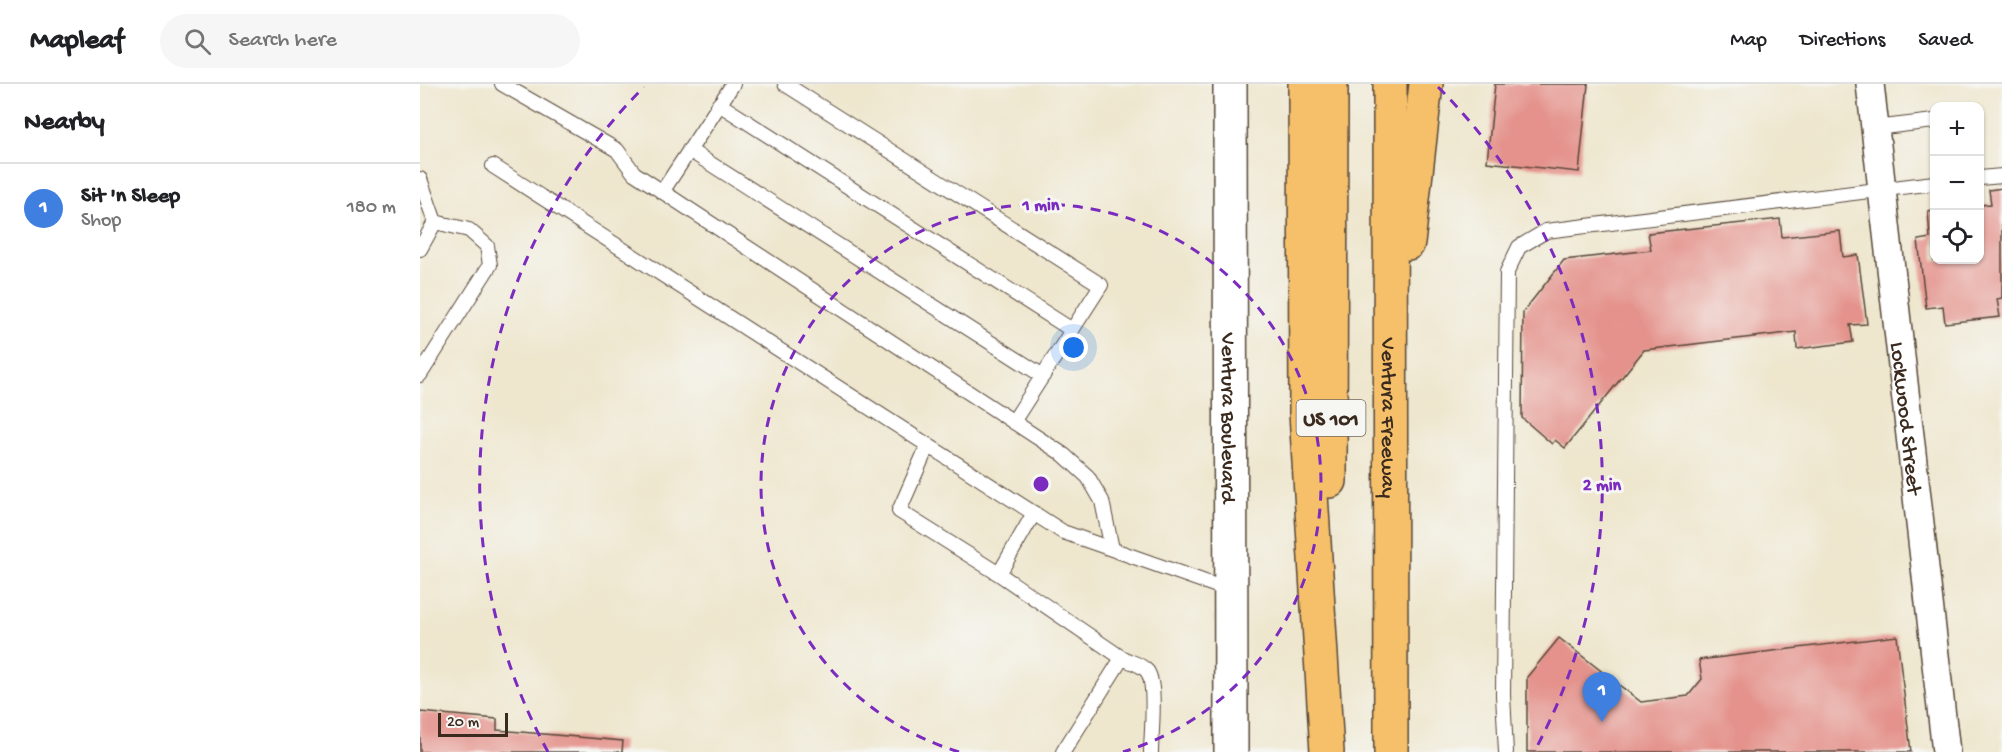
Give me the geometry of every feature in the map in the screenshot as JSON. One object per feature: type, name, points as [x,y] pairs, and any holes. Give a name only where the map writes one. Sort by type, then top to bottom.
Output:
[{"type":"highway","points":[[1288,84],[1328,752]]},
{"type":"highway","points":[[1305,84],[1306,413]]},
{"type":"highway","name":"US 101","points":[[1328,752],[1331,84]]},
{"type":"highway","name":"Ventura Freeway","points":[[1390,84],[1391,752]]},
{"type":"highway","points":[[1391,400],[1426,84]]},
{"type":"street","name":"Ventura Boulevard","points":[[1230,84],[1231,752]]},
{"type":"street","name":"Lockwood Street","points":[[1870,84],[1946,752]]},
{"type":"lane","points":[[502,84],[617,150],[634,173],[1064,455],[1088,477],[1102,501],[1112,549]]},
{"type":"lane","points":[[662,192],[733,84]]},
{"type":"lane","points":[[785,84],[1101,285],[1013,422]]},
{"type":"lane","points":[[719,104],[1072,330]]},
{"type":"lane","points":[[1875,128],[1930,122]]},
{"type":"lane","points":[[689,150],[1043,376]]},
{"type":"lane","points":[[494,166],[1063,532],[1231,591]]},
{"type":"lane","points":[[1984,178],[2002,176]]},
{"type":"lane","points":[[420,179],[435,222],[420,249]]},
{"type":"lane","points":[[1506,752],[1503,695],[1507,272],[1519,247],[1546,231],[1930,183]]},
{"type":"lane","points":[[420,375],[490,265],[487,246],[469,230],[435,222]]},
{"type":"lane","points":[[928,445],[899,511],[999,574],[1122,658],[1141,666],[1149,673],[1152,686],[1151,752]]},
{"type":"lane","points":[[999,574],[1034,513]]},
{"type":"lane","points":[[1063,752],[1122,658]]},
{"type":"building","points":[[1495,84],[1588,84],[1579,172],[1487,162]]},
{"type":"building","points":[[2002,188],[2002,298],[1997,299],[2000,317],[1945,323],[1943,306],[1926,308],[1918,240],[1930,238],[1930,264],[1984,264],[1984,205],[1991,204],[1989,190]]},
{"type":"building","points":[[1928,211],[1930,211],[1930,238]]},
{"type":"building","points":[[1780,219],[1782,237],[1840,231],[1843,257],[1858,255],[1867,324],[1850,325],[1853,342],[1797,349],[1796,332],[1644,350],[1565,448],[1555,440],[1552,444],[1522,418],[1523,312],[1564,260],[1651,250],[1648,233]]},
{"type":"building","points":[[1897,636],[1911,752],[1527,752],[1527,677],[1559,638],[1641,702],[1688,696],[1702,679],[1699,660]]},
{"type":"building","points":[[420,712],[497,719],[497,730],[623,741],[622,752],[420,752]]},
{"type":"place","name":"Sit 'n Sleep","points":[[1602,722]]}]
